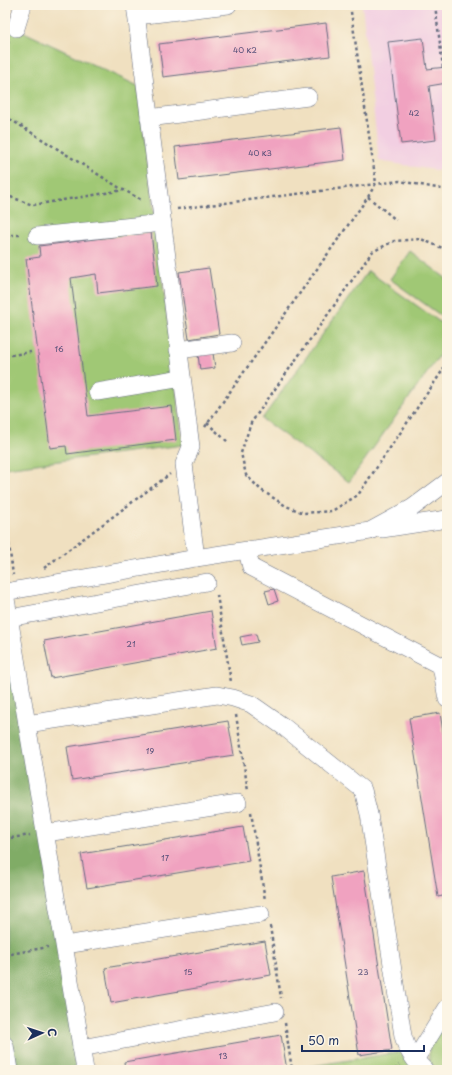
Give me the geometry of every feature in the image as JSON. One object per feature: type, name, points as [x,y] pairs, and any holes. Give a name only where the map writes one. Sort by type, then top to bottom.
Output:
[{"type":"street","points":[[16,28],[23,5]]},
{"type":"street","points":[[196,558],[184,464],[191,447],[136,10],[228,5]]},
{"type":"street","points":[[150,118],[308,97]]},
{"type":"street","points":[[37,236],[162,217]]},
{"type":"street","points":[[178,350],[232,343]]},
{"type":"street","points":[[97,392],[182,378]]},
{"type":"street","points":[[370,531],[412,508],[447,482]]},
{"type":"street","points":[[85,1070],[9,618],[8,591],[196,558],[447,519]]},
{"type":"street","points":[[246,551],[251,567],[441,666],[447,700]]},
{"type":"street","points":[[9,618],[211,585]]},
{"type":"street","points":[[28,724],[217,695],[232,690],[284,727],[363,790],[399,1015],[406,1047],[420,1065],[447,1008]]},
{"type":"street","points":[[46,833],[245,806]]},
{"type":"street","points":[[64,945],[265,914]]},
{"type":"street","points":[[81,1048],[280,1012]]},
{"type":"street","points":[[5,1045],[9,1070]]},
{"type":"path","points":[[191,447],[368,197],[376,183],[350,5]]},
{"type":"path","points":[[435,5],[443,67]]},
{"type":"path","points":[[5,116],[124,190],[162,217],[400,180],[447,190]]},
{"type":"path","points":[[5,195],[33,205],[124,190]]},
{"type":"path","points":[[368,197],[396,220]]},
{"type":"path","points":[[5,235],[17,234]]},
{"type":"path","points":[[447,250],[421,239],[394,241],[372,252],[251,423],[241,453],[246,475],[261,490],[286,506],[304,513],[332,511],[358,495],[447,364]]},
{"type":"path","points":[[5,356],[31,352]]},
{"type":"path","points":[[207,423],[228,442]]},
{"type":"path","points":[[40,571],[184,464]]},
{"type":"path","points":[[5,514],[8,591]]},
{"type":"path","points":[[211,585],[232,690],[246,779]]},
{"type":"path","points":[[245,806],[265,914],[280,1012],[292,1070]]},
{"type":"path","points":[[5,839],[46,833]]},
{"type":"path","points":[[5,955],[64,945]]},
{"type":"shaded area","points":[[362,5],[447,5],[447,172],[379,161]]},
{"type":"green space","points":[[5,23],[138,86],[183,445],[5,468]]},
{"type":"green space","points":[[410,251],[447,279],[447,320],[390,279]]},
{"type":"green space","points":[[368,271],[447,327],[447,345],[349,482],[262,419]]},
{"type":"green space","points":[[5,615],[81,1070],[15,1070],[5,1008]]},
{"type":"green space","points":[[447,1018],[447,1037],[442,1041],[447,1049],[447,1070],[433,1070],[429,1066],[429,1047]]},
{"type":"green space","points":[[400,1052],[415,1070],[299,1070],[299,1068]]},
{"type":"building","points":[[326,23],[330,56],[163,77],[159,44]]},
{"type":"building","points":[[423,38],[427,69],[447,67],[447,83],[429,86],[436,140],[401,144],[388,42]]},
{"type":"building","points":[[341,127],[345,160],[179,180],[175,147]]},
{"type":"building","points":[[151,232],[157,286],[98,293],[96,274],[71,278],[88,416],[172,406],[176,440],[67,454],[66,446],[50,448],[26,259],[40,257],[39,246]]},
{"type":"building","points":[[209,268],[219,334],[189,339],[179,272]]},
{"type":"building","points":[[213,353],[215,368],[200,370],[198,355]]},
{"type":"building","points":[[274,589],[278,601],[269,604],[265,591]]},
{"type":"building","points":[[211,611],[217,648],[51,678],[44,641]]},
{"type":"building","points":[[256,634],[258,642],[242,645],[240,637]]},
{"type":"building","points":[[440,713],[447,756],[447,895],[438,897],[409,718]]},
{"type":"building","points":[[228,721],[234,755],[72,780],[67,747]]},
{"type":"building","points":[[243,827],[249,861],[87,888],[81,854]]},
{"type":"building","points":[[364,871],[392,1050],[359,1055],[331,877]]},
{"type":"building","points":[[265,941],[271,975],[111,1003],[105,968]]},
{"type":"building","points":[[281,1035],[287,1070],[125,1070],[124,1062]]}]
